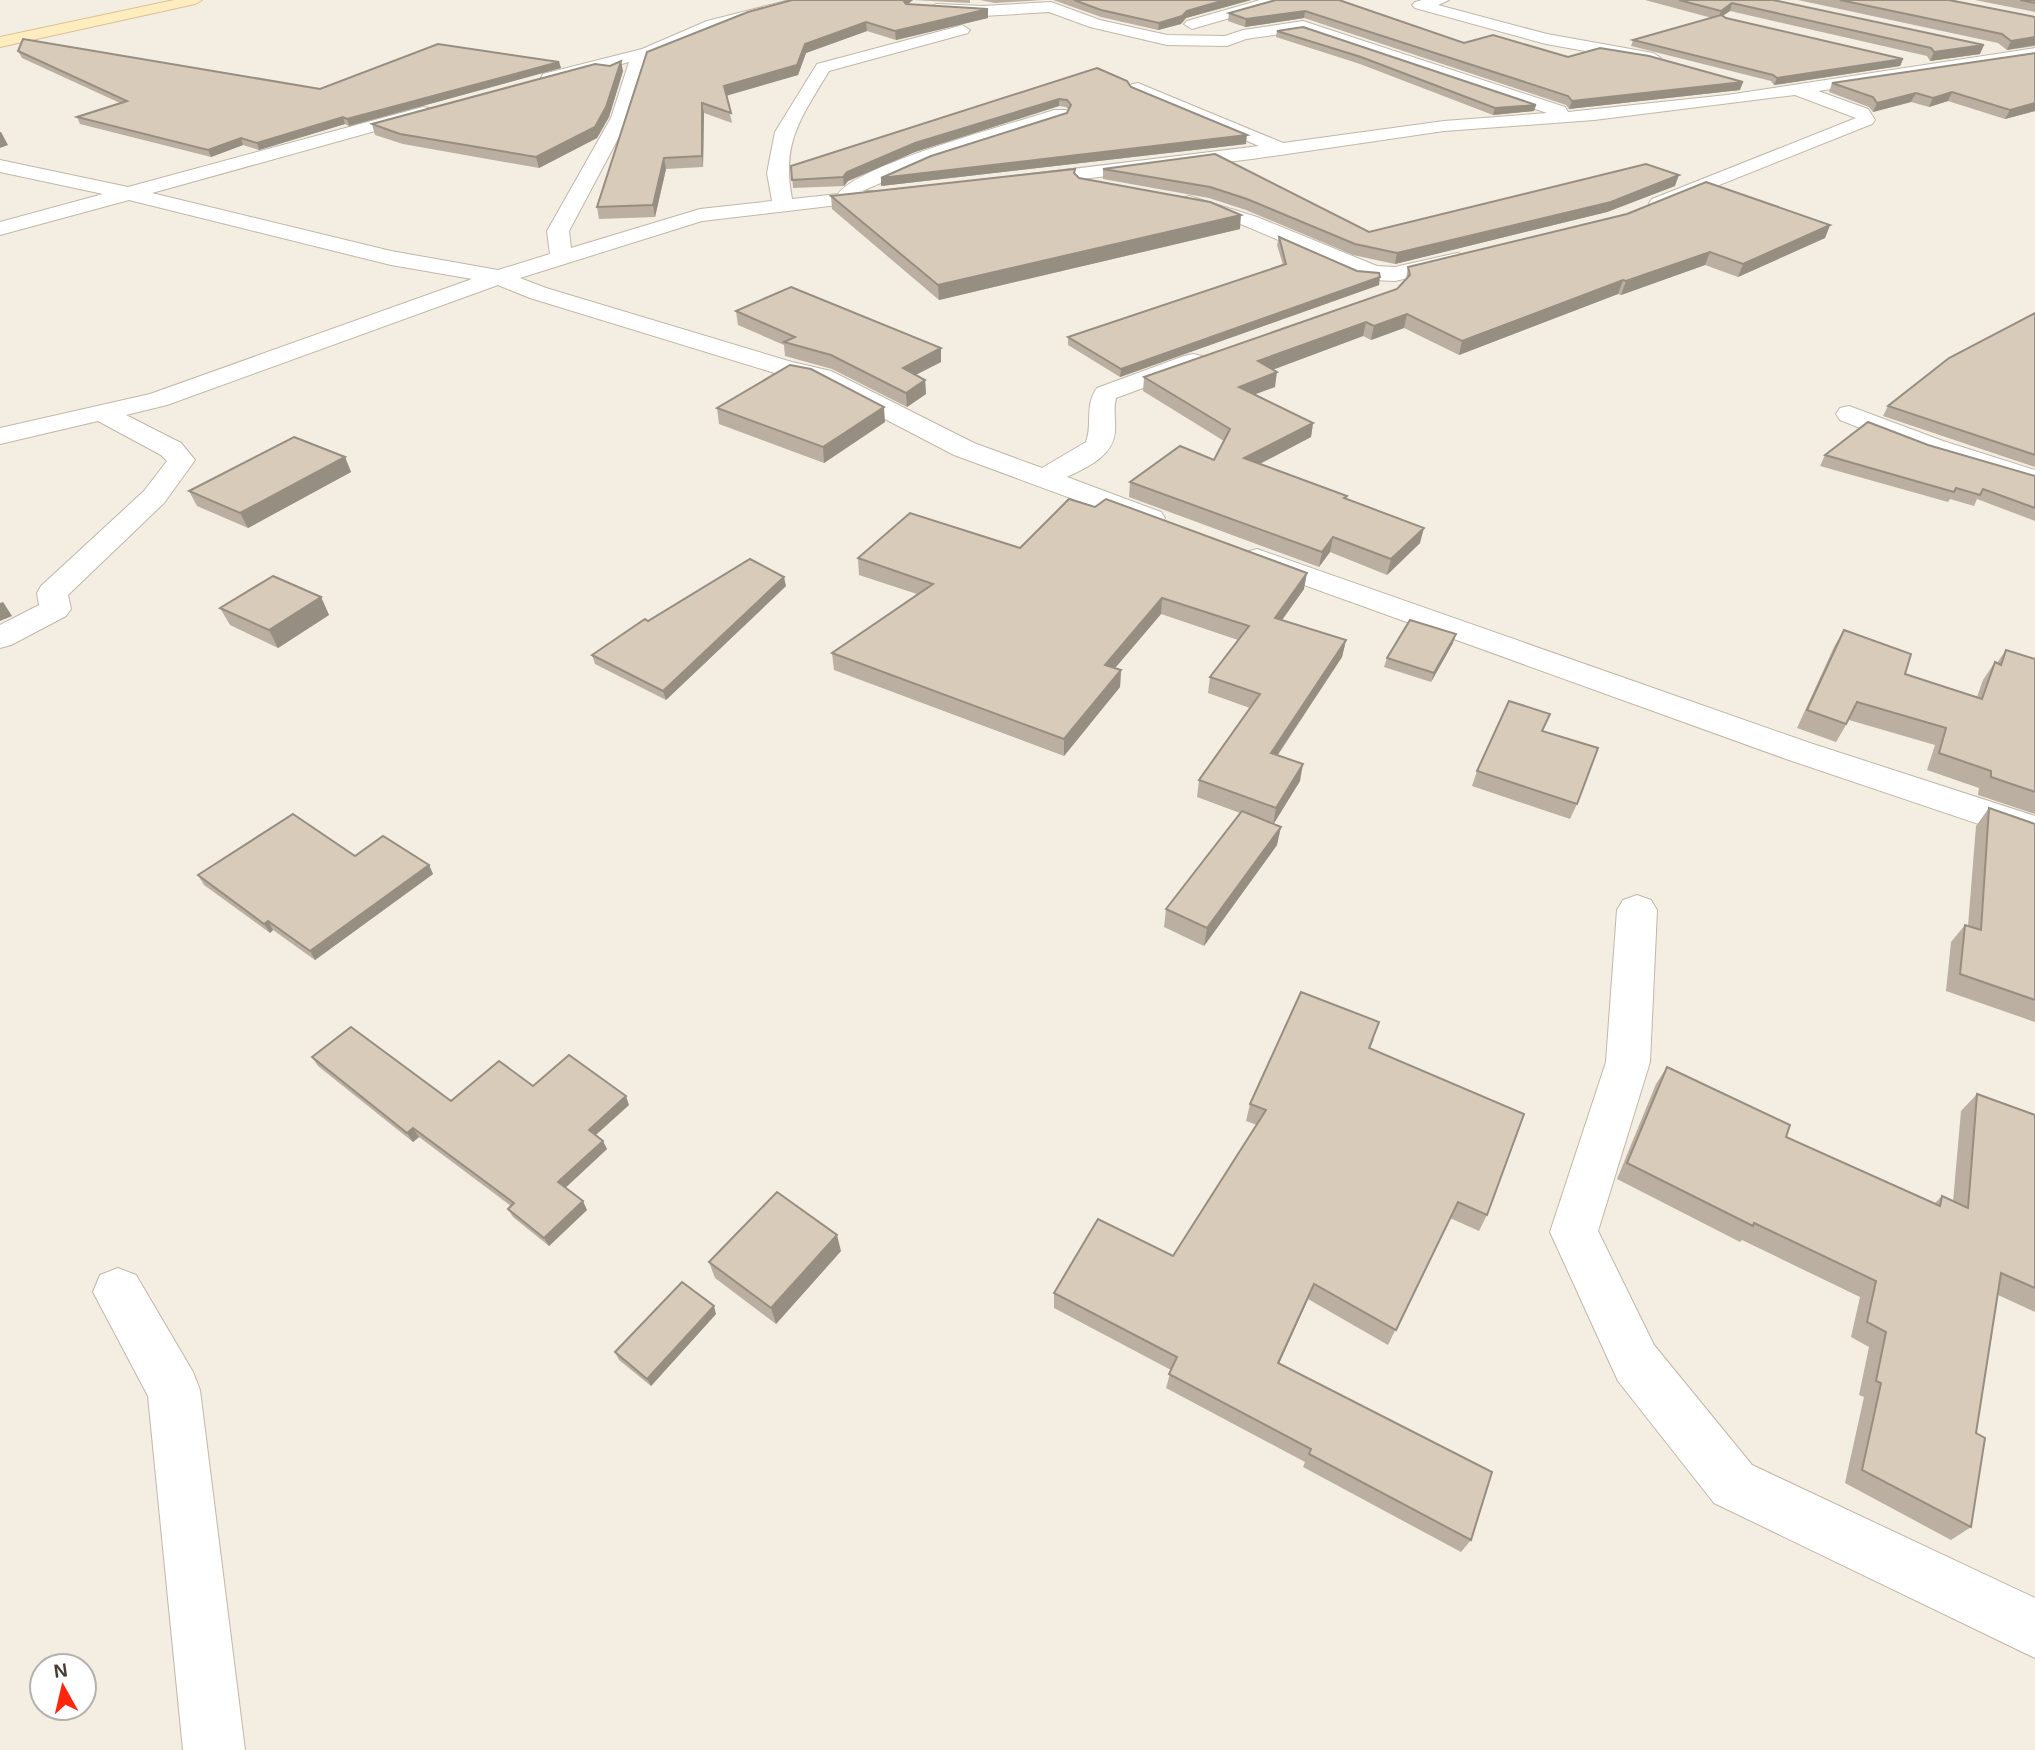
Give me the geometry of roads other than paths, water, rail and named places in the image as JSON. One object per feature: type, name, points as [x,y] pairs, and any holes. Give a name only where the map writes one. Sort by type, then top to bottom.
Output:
[{"type":"main road","points":[[0,42],[195,0]]},
{"type":"street","points":[[535,82],[640,53],[712,24],[808,0]]},
{"type":"street","points":[[1154,37],[1276,0]]},
{"type":"street","points":[[1442,0],[1420,5],[1546,38],[1675,64]]},
{"type":"street","points":[[914,8],[983,11],[1051,7],[1095,24],[1167,40],[1227,41],[1243,35],[1303,26],[1574,117]]},
{"type":"street","points":[[783,206],[777,173],[785,132],[823,68],[962,30]]},
{"type":"street","points":[[1982,47],[2028,54]]},
{"type":"street","points":[[561,257],[558,231],[620,118],[640,53]]},
{"type":"street","points":[[999,183],[1281,149],[1444,125],[1574,117],[1789,91],[2028,54]]},
{"type":"street","points":[[1899,58],[1938,67]]},
{"type":"street","points":[[1642,210],[1866,120],[1862,113],[1789,91],[1741,82]]},
{"type":"street","points":[[1138,88],[1281,149]]},
{"type":"street","points":[[0,229],[442,107]]},
{"type":"street","points":[[841,200],[857,186],[923,158],[1060,114]]},
{"type":"street","points":[[1022,126],[1034,131],[1038,139]]},
{"type":"street","points":[[1055,154],[1092,172]]},
{"type":"street","points":[[0,166],[126,193],[391,258],[499,277],[538,293],[788,369],[822,376],[964,449],[1183,530]]},
{"type":"street","points":[[1065,176],[1088,186],[1111,190]]},
{"type":"street","points":[[0,436],[158,400],[499,277],[700,215],[907,193]]},
{"type":"street","points":[[1172,199],[1232,214],[1365,271],[1387,285],[1481,254]]},
{"type":"street","points":[[1044,478],[1096,449],[1102,438],[1100,405],[1105,393],[1217,353]]},
{"type":"street","points":[[0,638],[55,609],[52,593],[154,497],[181,460],[171,449],[102,413]]},
{"type":"street","points":[[1849,414],[1933,447],[2035,479]]},
{"type":"street","points":[[1234,549],[1798,751],[2035,830]]},
{"type":"street","points":[[1637,910],[1628,1062],[1574,1232],[1636,1363],[1733,1484],[2035,1629]]},
{"type":"street","points":[[118,1292],[174,1390],[214,1750]]}]
